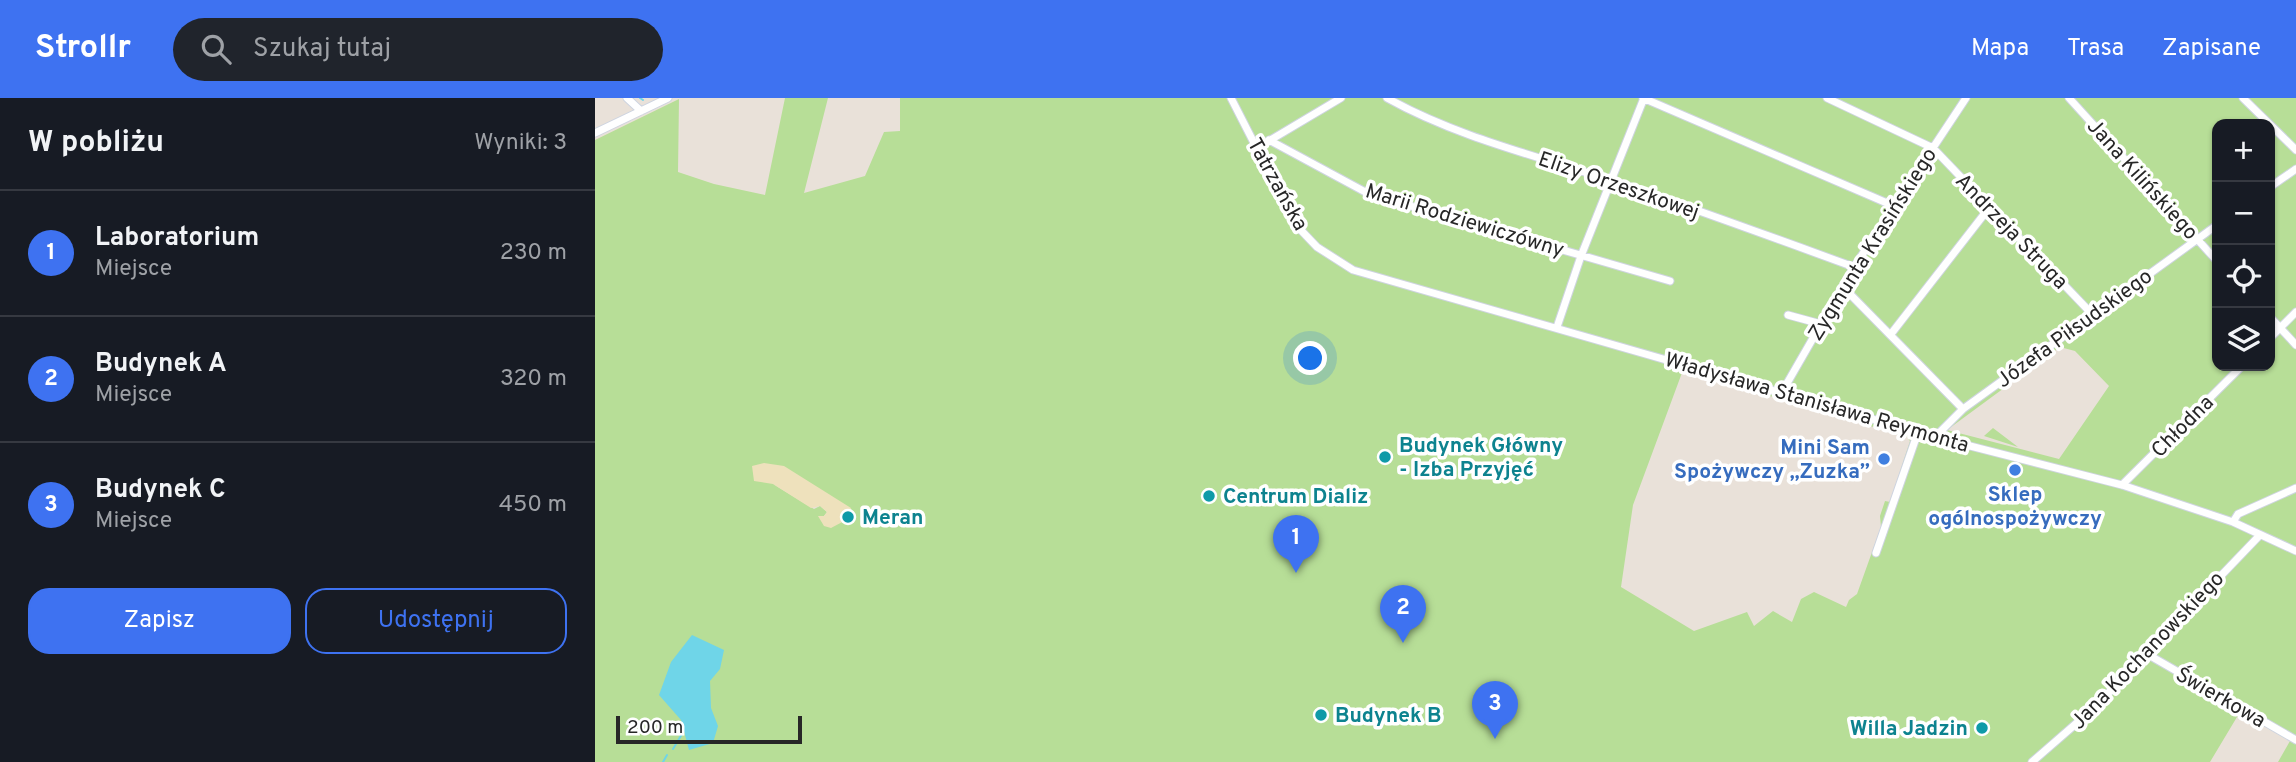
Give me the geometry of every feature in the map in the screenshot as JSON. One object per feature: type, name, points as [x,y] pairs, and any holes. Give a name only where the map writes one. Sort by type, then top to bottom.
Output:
[{"type":"street","points":[[627,98],[641,111]]},
{"type":"street","points":[[595,132],[668,98]]},
{"type":"street","name":"Tatrzańska","points":[[1231,98],[1296,225],[1336,261]]},
{"type":"street","points":[[1257,148],[1341,98]]},
{"type":"street","name":"Elizy Orzeszkowej","points":[[1387,98],[1415,114],[1464,133],[1611,180],[1854,267]]},
{"type":"street","points":[[1557,327],[1581,256],[1644,98],[1894,206]]},
{"type":"street","points":[[1828,98],[1933,148]]},
{"type":"street","name":"Zygmunta Krasińskiego","points":[[1782,392],[1854,267],[1966,98]]},
{"type":"street","name":"Jana Kilińskiego","points":[[2069,98],[2212,256]]},
{"type":"street","points":[[2243,98],[2296,150]]},
{"type":"street","name":"Marii Rodziewiczówny","points":[[1269,141],[1369,194],[1670,281]]},
{"type":"street","name":"Andrzeja Struga","points":[[1933,148],[2092,314]]},
{"type":"street","points":[[2275,184],[2296,169]]},
{"type":"street","points":[[1891,334],[1989,208]]},
{"type":"street","name":"Józefa Piłsudskiego","points":[[1935,437],[1963,409],[2212,228]]},
{"type":"street","name":"Władysława Stanisława Reymonta","points":[[1336,261],[1372,277],[1557,327],[1935,437],[2122,485],[2233,522],[2296,551]]},
{"type":"street","points":[[1843,287],[1963,409]]},
{"type":"street","points":[[2275,333],[2296,312]]},
{"type":"street","points":[[1788,315],[1821,324]]},
{"type":"street","points":[[2275,322],[2296,345]]},
{"type":"street","name":"Chłodna","points":[[2122,485],[2237,371]]},
{"type":"street","points":[[1877,553],[1918,432]]},
{"type":"street","points":[[2233,522],[2238,514],[2296,488]]},
{"type":"street","name":"Jana Kochanowskiego","points":[[2035,759],[2094,708],[2260,535]]},
{"type":"street","name":"Świerkowa","points":[[2147,654],[2296,740]]},
{"type":"street","points":[[2035,759],[2048,762]]},
{"type":"green space","points":[[785,98],[828,98],[804,193],[865,176],[884,132],[900,131],[900,98],[2296,98],[2296,762],[2278,762],[2290,741],[2240,712],[2210,762],[595,762],[595,140],[679,99],[678,172],[714,184],[765,195]],"holes":[[[2060,347],[2075,351],[2109,386],[2059,459],[1947,430]],[[1683,370],[1907,437],[1910,441],[1890,502],[1885,501],[1880,516],[1881,527],[1857,594],[1849,600],[1846,607],[1814,592],[1801,599],[1792,622],[1773,611],[1754,626],[1747,612],[1694,631],[1621,587],[1633,505]],[[773,484],[848,519],[818,516],[824,516],[827,512],[820,506],[814,509]]]},
{"type":"green space","points":[[1993,428],[2018,447],[1984,436]]},
{"type":"sand","points":[[764,463],[784,466],[851,508],[848,519],[831,528],[824,526],[818,516],[824,516],[827,512],[820,506],[811,508],[773,484],[754,481],[752,466]]},
{"type":"water","points":[[692,635],[724,650],[720,669],[710,681],[711,708],[718,726],[713,743],[689,750],[681,720],[659,695],[671,662]]},
{"type":"waterway","points":[[673,749],[685,729]]},
{"type":"waterway","points":[[663,762],[667,755]]},
{"type":"place","name":"Budynek Główny - Izba Przyjęć","points":[[1385,457]]},
{"type":"place","name":"Mini Sam Spożywczy „Zuzka”","points":[[1884,459]]},
{"type":"place","name":"Sklep ogólnospożywczy","points":[[2015,470]]},
{"type":"place","name":"Centrum Dializ","points":[[1209,496]]},
{"type":"place","name":"Meran","points":[[848,517]]},
{"type":"place","name":"Laboratorium","points":[[1296,573]]},
{"type":"place","name":"Budynek A","points":[[1403,643]]},
{"type":"place","name":"Budynek B","points":[[1321,715]]},
{"type":"place","name":"Willa Jadzin","points":[[1982,728]]},
{"type":"place","name":"Budynek C","points":[[1495,739]]}]
